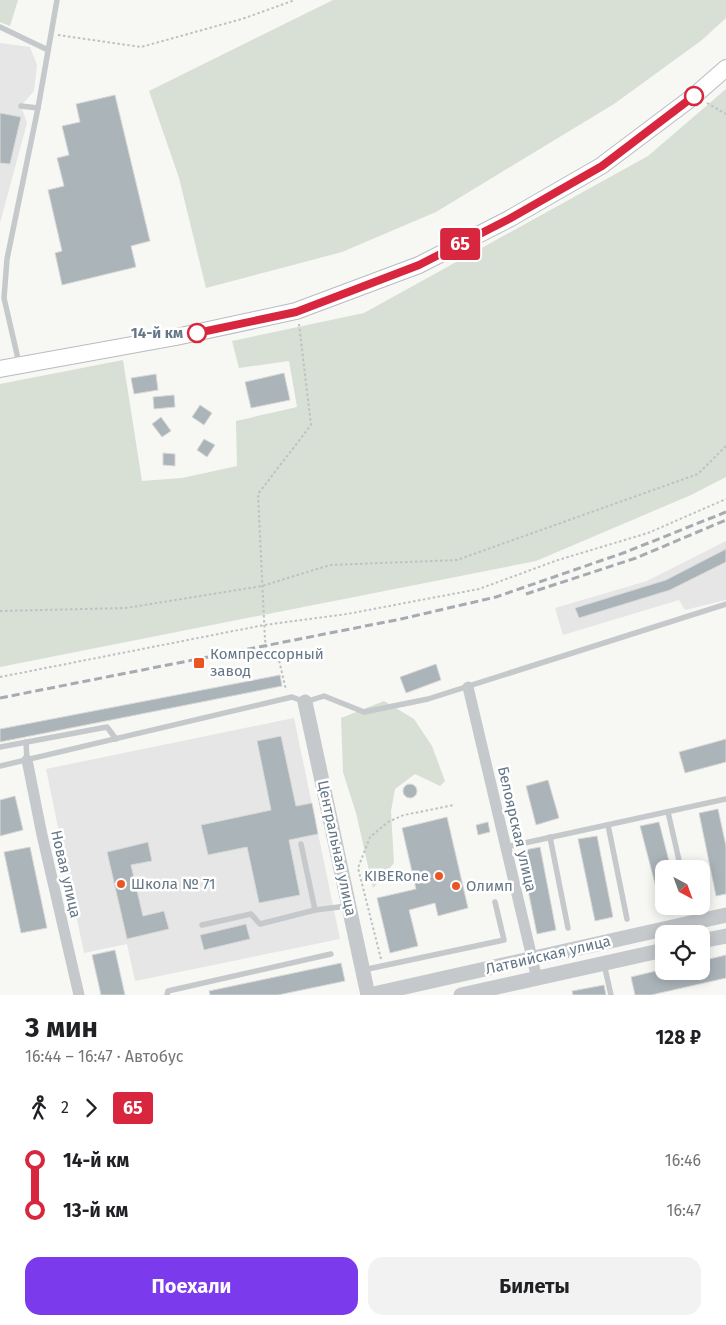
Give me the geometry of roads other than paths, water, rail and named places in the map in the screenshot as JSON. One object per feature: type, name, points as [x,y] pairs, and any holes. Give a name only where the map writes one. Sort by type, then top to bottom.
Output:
[{"type":"main road","points":[[0,369],[176,337],[296,312],[419,265],[509,219],[602,166],[694,96],[726,68]]},
{"type":"street","name":"Белоярская улица","points":[[468,687],[537,979]]},
{"type":"street","name":"Центральная улица","points":[[299,700],[350,906],[369,995]]},
{"type":"street","name":"Новая улица","points":[[27,760],[78,995]]},
{"type":"street","name":"Латвийская улица","points":[[369,995],[726,915]]},
{"type":"street","points":[[710,939],[726,936]]},
{"type":"street","name":"Латвийская улица","points":[[461,995],[655,952]]},
{"type":"lane","points":[[20,366],[4,298],[6,259],[38,108],[57,0]]},
{"type":"lane","points":[[0,27],[48,50]]},
{"type":"lane","points":[[21,106],[38,108]]},
{"type":"lane","points":[[0,766],[116,739],[324,696],[364,712],[428,699],[726,604]]},
{"type":"lane","points":[[0,747],[107,727],[116,739]]},
{"type":"lane","points":[[26,742],[27,760]]},
{"type":"lane","points":[[506,847],[726,800]]},
{"type":"lane","points":[[668,812],[679,860]]},
{"type":"lane","points":[[608,825],[627,919]]},
{"type":"lane","points":[[550,838],[568,928]]},
{"type":"lane","points":[[302,844],[315,910]]},
{"type":"lane","points":[[363,970],[504,940],[494,902]]},
{"type":"lane","points":[[202,925],[251,914],[260,924],[315,910],[350,906]]},
{"type":"lane","points":[[167,995],[168,991],[330,954]]},
{"type":"lane","points":[[604,964],[611,995]]},
{"type":"railway","points":[[0,698],[401,619],[496,597],[626,552],[726,512]]},
{"type":"railway","points":[[526,594],[636,558],[726,520]]},
{"type":"place","name":"14-й км","points":[[197,333]]},
{"type":"place","name":"Компрессорный завод","points":[[199,663]]},
{"type":"place","name":"KIBERone","points":[[439,876]]},
{"type":"place","name":"Школа № 71","points":[[121,884]]},
{"type":"place","name":"Олимп","points":[[456,886]]}]
